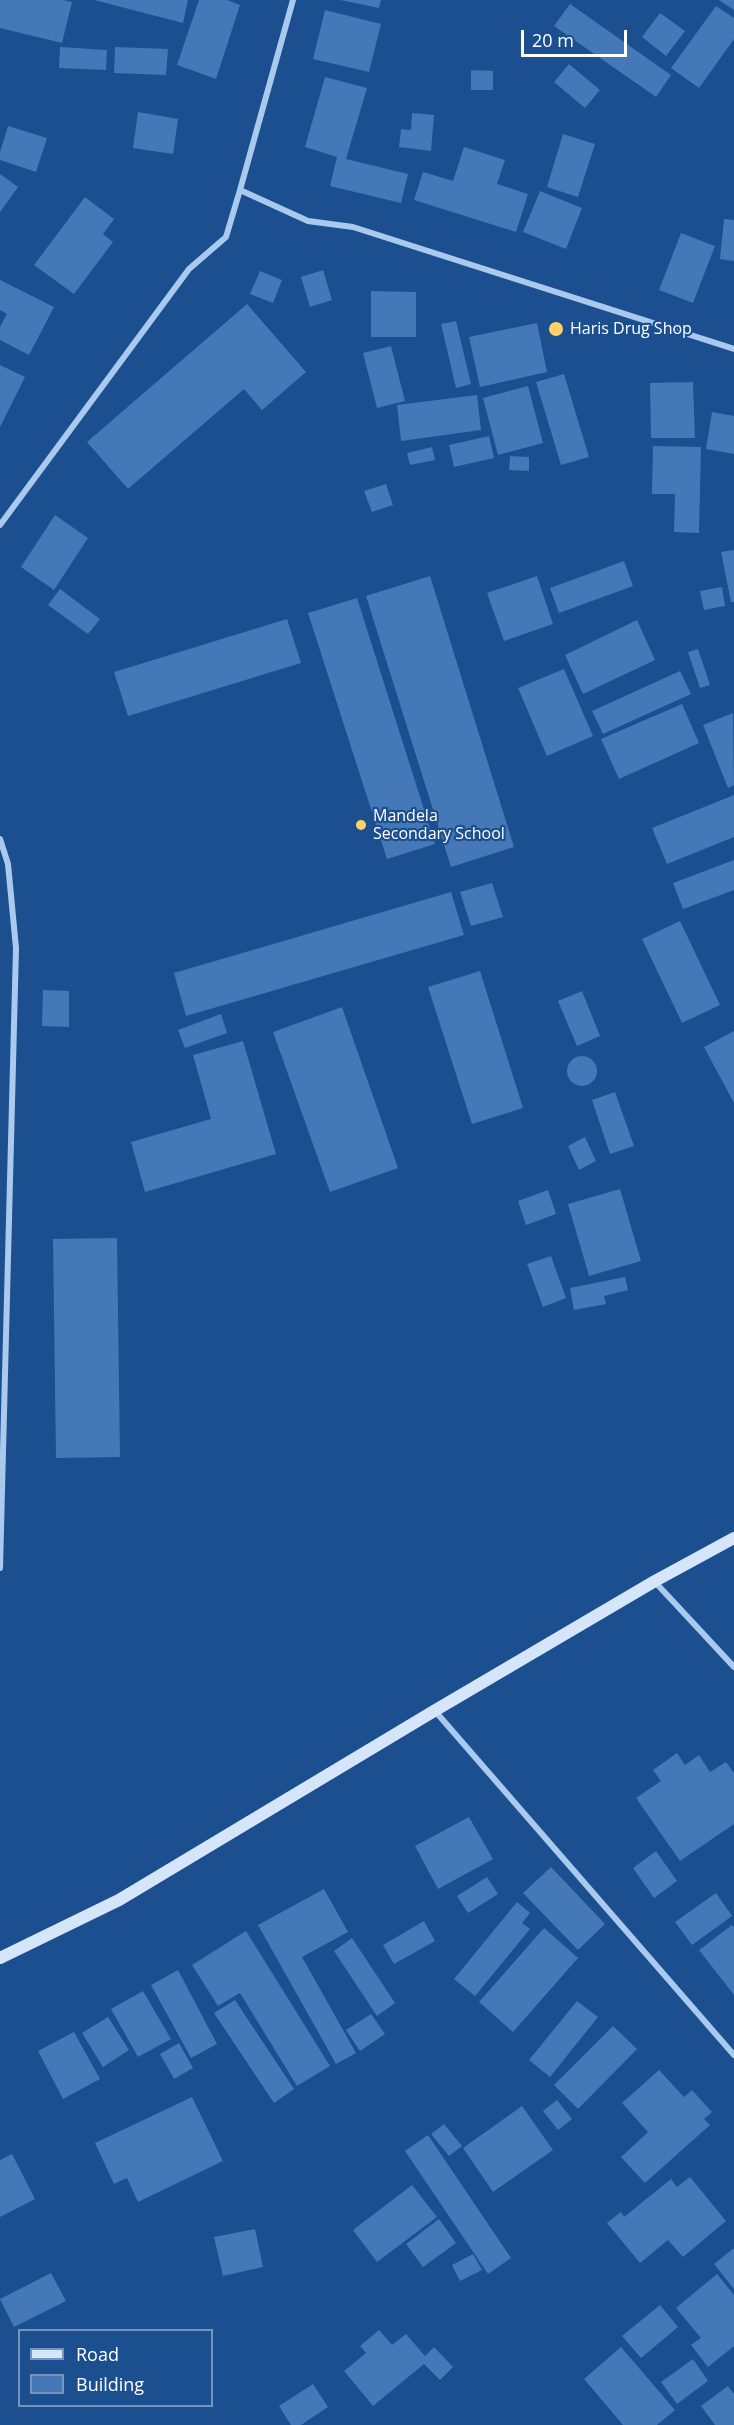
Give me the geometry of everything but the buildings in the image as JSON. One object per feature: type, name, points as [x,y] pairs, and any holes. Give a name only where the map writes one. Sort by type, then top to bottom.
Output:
[{"type":"street","points":[[0,525],[189,269],[226,237],[293,0]]},
{"type":"street","points":[[240,190],[308,221],[354,227],[734,349]]},
{"type":"street","points":[[0,839],[8,864],[15,948],[0,1568]]},
{"type":"street","points":[[0,1958],[119,1900],[434,1711],[655,1581],[734,1538]]},
{"type":"street","points":[[655,1581],[734,1667]]},
{"type":"street","points":[[434,1711],[734,2055]]},
{"type":"place","name":"Haris Drug Shop","points":[[556,329]]},
{"type":"place","name":"Mandela Secondary School","points":[[361,825]]}]
